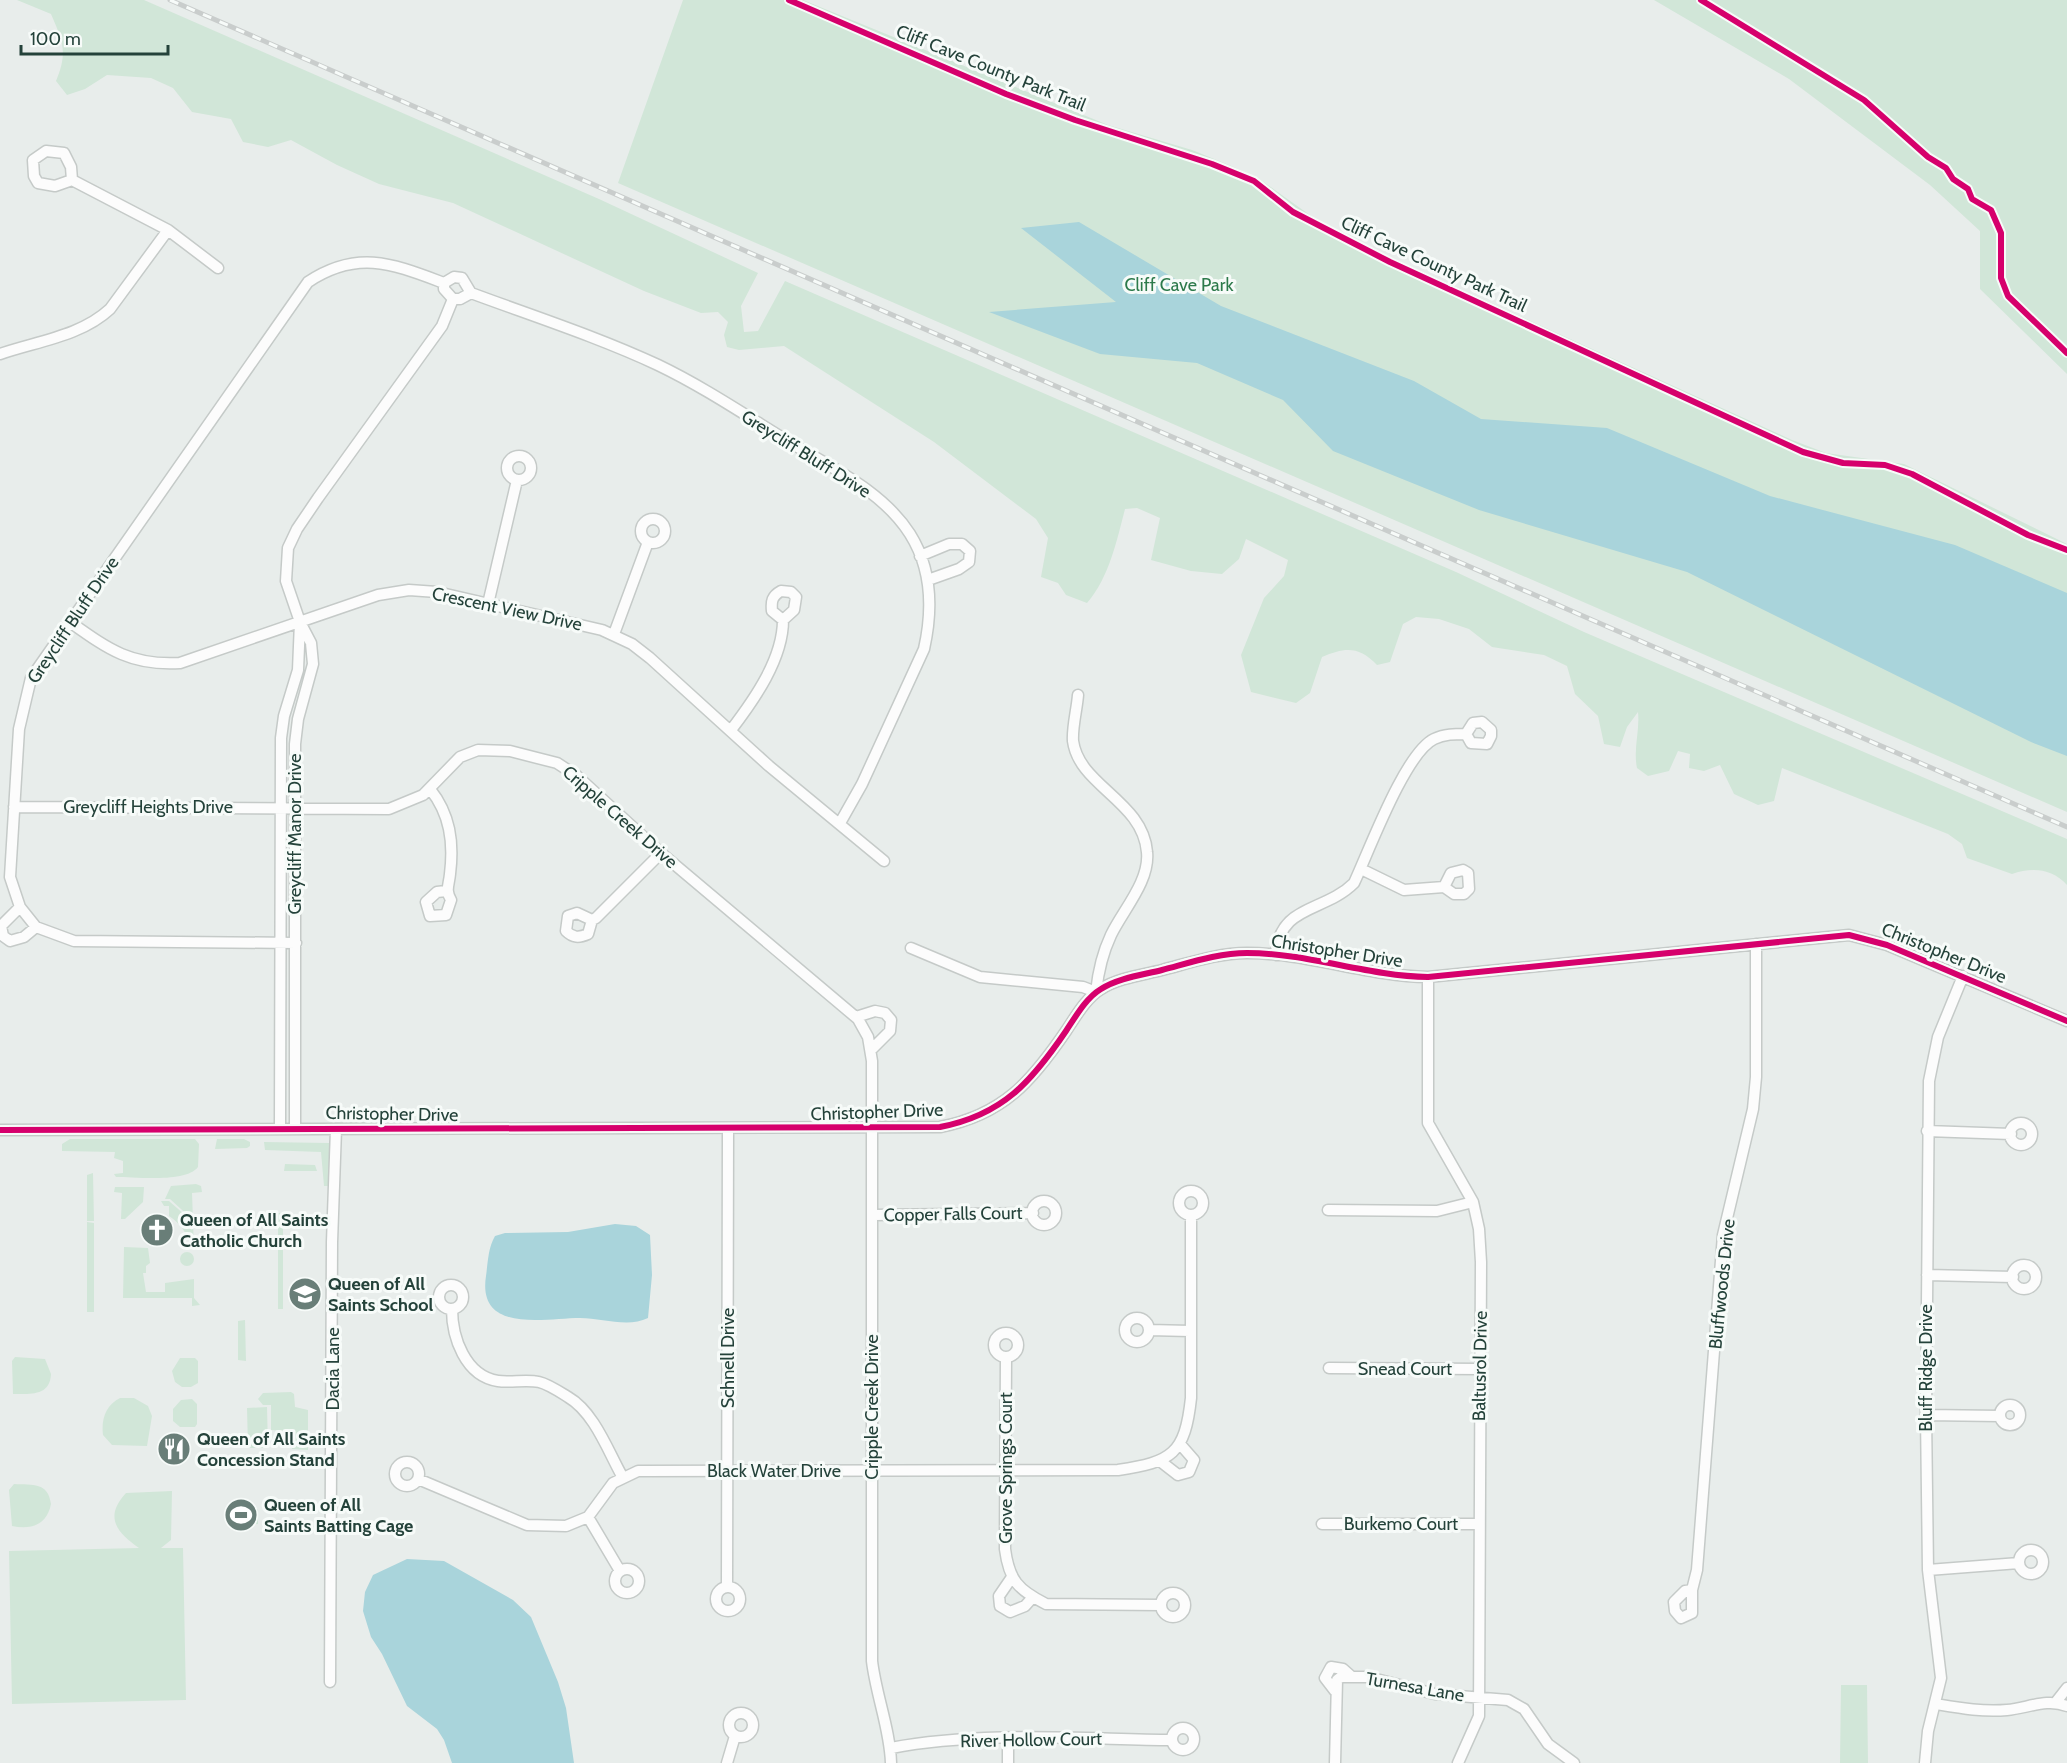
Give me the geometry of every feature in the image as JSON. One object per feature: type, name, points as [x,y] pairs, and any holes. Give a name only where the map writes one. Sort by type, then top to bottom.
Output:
[{"type":"street","points":[[72,180],[168,230],[218,268]]},
{"type":"street","points":[[0,354],[86,328],[99,320],[110,309],[168,230]]},
{"type":"street","name":"Greycliff Bluff Drive","points":[[36,927],[20,907],[10,877],[19,729],[31,678],[308,282],[328,269],[367,260],[406,269],[444,283],[454,277],[462,278],[471,293],[607,344],[675,374],[847,476],[882,502],[910,535],[928,580],[930,609],[924,649],[862,784],[840,822]]},
{"type":"street","points":[[444,283],[444,289],[453,299],[460,299],[471,293]]},
{"type":"street","name":"Greycliff Manor Drive","points":[[295,1128],[297,727],[313,664],[311,643],[300,621],[286,581],[288,548],[291,540],[442,326],[453,299]]},
{"type":"street","points":[[488,604],[517,480]]},
{"type":"street","points":[[614,634],[648,542]]},
{"type":"street","points":[[920,556],[949,544],[962,544],[970,551],[969,562],[959,569],[928,580]]},
{"type":"street","name":"Crescent View Drive","points":[[70,622],[118,654],[155,664],[180,663],[378,595],[409,590],[437,592],[614,634],[650,658],[769,766],[840,822],[884,861]]},
{"type":"street","points":[[731,730],[748,708],[771,666],[783,635],[783,620]]},
{"type":"street","name":"Greycliff Manor Drive","points":[[280,1128],[281,738],[284,716],[298,670],[300,621]]},
{"type":"street","points":[[911,948],[980,977],[1083,987],[1096,992],[1109,938],[1133,897],[1144,873],[1148,854],[1140,824],[1090,773],[1078,756],[1073,740],[1078,695]]},
{"type":"street","name":"Christopher Drive","points":[[1276,956],[1279,935],[1294,915],[1341,896],[1353,883],[1404,776],[1420,750],[1434,739],[1448,734],[1466,734]]},
{"type":"street","name":"Cripple Creek Drive","points":[[281,806],[389,809],[407,803],[430,789],[460,757],[478,750],[510,751],[556,763],[577,776],[661,853],[856,1017],[865,1028],[871,1050],[873,1215],[872,1661],[875,1689],[891,1748],[891,1763]]},
{"type":"street","points":[[430,789],[442,804],[448,819],[450,873],[446,891]]},
{"type":"street","name":"Greycliff Heights Drive","points":[[14,807],[281,806]]},
{"type":"street","points":[[592,920],[661,853]]},
{"type":"street","points":[[1360,869],[1404,890],[1444,887]]},
{"type":"street","points":[[20,907],[1,926],[3,936],[10,941],[24,937],[36,927],[74,941],[296,943]]},
{"type":"street","name":"Christopher Drive","points":[[0,1130],[295,1128],[872,1130],[940,1127],[969,1120],[998,1106],[1035,1075],[1096,992],[1124,980],[1224,955],[1246,953],[1391,975],[1428,977],[1835,936],[1862,937],[1963,976],[2067,1021]]},
{"type":"street","name":"Bluffwoods Drive","points":[[1692,1590],[1697,1570],[1710,1426],[1723,1235],[1753,1109],[1756,1077],[1756,944]]},
{"type":"street","name":"Bluff Ridge Drive","points":[[1925,1763],[1928,1731],[1936,1704],[1941,1666],[1928,1570],[1926,1414],[1929,1081],[1938,1037],[1963,976]]},
{"type":"street","name":"Baltusrol Drive","points":[[1428,977],[1428,1123],[1473,1202],[1479,1229],[1481,1262],[1479,1716],[1458,1763]]},
{"type":"street","points":[[856,1017],[875,1011],[885,1013],[891,1020],[890,1031],[871,1050]]},
{"type":"street","points":[[281,1053],[294,1053]]},
{"type":"street","points":[[281,1077],[295,1077]]},
{"type":"street","name":"Dacia Lane","points":[[330,1682],[332,1242],[336,1129]]},
{"type":"street","name":"Schnell Drive","points":[[727,1587],[728,1129]]},
{"type":"street","points":[[1927,1131],[2011,1134]]},
{"type":"street","points":[[1328,1210],[1437,1211],[1473,1202]]},
{"type":"street","name":"Copper Falls Court","points":[[873,1215],[1033,1213]]},
{"type":"street","points":[[1160,1461],[1178,1475],[1189,1472],[1194,1460],[1180,1444],[1188,1428],[1191,1398],[1191,1215]]},
{"type":"street","points":[[1927,1275],[2013,1277]]},
{"type":"street","points":[[418,1479],[527,1525],[566,1526],[588,1517],[613,1483],[622,1476],[580,1405],[539,1382],[496,1381],[471,1364],[455,1338],[452,1309]]},
{"type":"street","points":[[1149,1330],[1190,1331]]},
{"type":"street","name":"Grove Springs Court","points":[[1006,1357],[1005,1548],[1008,1570],[1012,1577]]},
{"type":"street","name":"Snead Court","points":[[1329,1368],[1481,1369]]},
{"type":"street","points":[[1926,1414],[2000,1416]]},
{"type":"street","name":"Black Water Drive","points":[[622,1476],[638,1471],[1118,1470],[1160,1461],[1180,1444]]},
{"type":"street","points":[[588,1517],[620,1571]]},
{"type":"street","name":"Burkemo Court","points":[[1322,1524],[1479,1524]]},
{"type":"street","points":[[1928,1570],[2019,1563]]},
{"type":"street","points":[[1033,1598],[1025,1606],[1010,1612],[1000,1606],[999,1596],[1012,1577],[1021,1589],[1046,1604],[1161,1605]]},
{"type":"street","name":"Turnesa Lane","points":[[1335,1763],[1336,1686],[1341,1677],[1368,1677],[1435,1694],[1508,1700],[1524,1709],[1548,1744],[1574,1763]]},
{"type":"street","points":[[1936,1704],[1975,1711],[2062,1704],[2067,1688]]},
{"type":"street","points":[[727,1763],[735,1736]]},
{"type":"street","points":[[1008,1738],[1008,1763]]},
{"type":"street","name":"River Hollow Court","points":[[891,1748],[922,1742],[1008,1738],[1172,1740]]},
{"type":"green space","points":[[17,0],[144,0],[599,199],[758,273],[741,306],[744,332],[758,331],[785,281],[1456,572],[1584,632],[2067,839],[2067,885],[2055,875],[2041,870],[2026,870],[2012,874],[1967,858],[1962,844],[1948,834],[1782,768],[1774,801],[1758,805],[1734,794],[1720,765],[1704,771],[1689,768],[1690,754],[1678,751],[1669,771],[1648,776],[1637,768],[1638,712],[1627,727],[1620,747],[1604,744],[1598,716],[1575,694],[1567,666],[1544,655],[1492,647],[1469,629],[1439,619],[1416,617],[1403,624],[1390,662],[1377,665],[1364,654],[1351,650],[1338,651],[1322,657],[1310,693],[1296,703],[1251,692],[1241,655],[1264,598],[1284,576],[1288,560],[1246,539],[1239,559],[1222,574],[1191,571],[1151,560],[1160,518],[1137,508],[1125,509],[1107,570],[1095,593],[1087,603],[1066,595],[1058,583],[1041,577],[1048,538],[1036,519],[934,442],[784,346],[739,350],[727,347],[724,335],[728,322],[718,312],[701,313],[644,291],[453,203],[379,184],[291,140],[268,147],[243,142],[231,119],[192,112],[173,88],[151,78],[107,75],[85,89],[67,95],[56,81],[62,62],[63,47],[51,14]]},
{"type":"green space","name":"Cliff Cave Park","points":[[683,0],[803,0],[1108,125],[1192,150],[1258,178],[1321,223],[1375,250],[1792,440],[1826,453],[1904,464],[2067,544],[2067,812],[618,183]]},
{"type":"green space","points":[[1654,0],[2067,0],[2067,374],[1980,289],[1980,231],[1930,185],[1789,79]]},
{"type":"green space","points":[[70,1139],[195,1139],[199,1144],[198,1167],[192,1172],[172,1177],[116,1177],[114,1174],[123,1173],[123,1161],[114,1158],[115,1152],[62,1151],[62,1144]]},
{"type":"green space","points":[[217,1139],[244,1139],[250,1142],[250,1146],[215,1149]]},
{"type":"green space","points":[[264,1142],[329,1143],[332,1145],[331,1186],[324,1186],[321,1152],[265,1150]]},
{"type":"green space","points":[[285,1164],[315,1165],[317,1171],[284,1171]]},
{"type":"green space","points":[[93,1173],[94,1221],[87,1221],[87,1175]]},
{"type":"green space","points":[[196,1184],[201,1186],[202,1192],[192,1193],[193,1220],[170,1199],[165,1199],[171,1186]]},
{"type":"green space","points":[[115,1187],[144,1187],[143,1202],[125,1219],[121,1219],[122,1193],[114,1192]]},
{"type":"green space","points":[[161,1201],[169,1201],[193,1222],[194,1249],[184,1250],[184,1247],[191,1247],[188,1237],[169,1216],[169,1206],[164,1206]]},
{"type":"green space","points":[[278,1213],[283,1213],[283,1309],[278,1309]]},
{"type":"green space","points":[[87,1222],[94,1223],[94,1312],[87,1312]]},
{"type":"green space","points":[[124,1247],[148,1248],[150,1263],[146,1266],[146,1273],[143,1273],[146,1292],[165,1292],[165,1283],[194,1279],[194,1298],[200,1305],[192,1306],[192,1298],[123,1298]]},
{"type":"green space","points":[[184,1252],[190,1252],[194,1259],[190,1266],[184,1266],[180,1262],[180,1256]]},
{"type":"green space","points":[[245,1320],[246,1361],[238,1360],[238,1321]]},
{"type":"green space","points":[[15,1357],[45,1359],[51,1374],[50,1381],[43,1390],[13,1394],[12,1361]]},
{"type":"green space","points":[[180,1358],[195,1358],[198,1361],[198,1383],[191,1387],[182,1387],[175,1382],[172,1371]]},
{"type":"green space","points":[[291,1392],[294,1394],[295,1407],[308,1410],[308,1450],[292,1449],[292,1429],[288,1431],[271,1430],[271,1405],[263,1405],[258,1399],[263,1393]]},
{"type":"green space","points":[[120,1398],[134,1398],[148,1406],[152,1416],[147,1446],[112,1445],[103,1435],[106,1413],[111,1404]]},
{"type":"green space","points":[[192,1399],[197,1404],[197,1424],[195,1427],[180,1427],[173,1421],[173,1409],[181,1400]]},
{"type":"green space","points":[[267,1407],[268,1448],[248,1448],[247,1408]]},
{"type":"green space","points":[[14,1484],[38,1486],[47,1492],[51,1504],[42,1521],[26,1527],[12,1526],[9,1490]]},
{"type":"green space","points":[[172,1491],[171,1540],[161,1548],[183,1548],[186,1700],[12,1704],[9,1551],[139,1548],[125,1537],[116,1524],[114,1517],[119,1502],[126,1493]]},
{"type":"green space","name":"Queen of All Saints Batting Cage","points":[[258,1509],[258,1524],[234,1526],[233,1519],[225,1519],[224,1511]]},
{"type":"green space","points":[[1841,1685],[1867,1685],[1868,1763],[1840,1763]]},
{"type":"water","points":[[1079,222],[1221,306],[1414,381],[1481,419],[1607,428],[1770,496],[1955,545],[2067,593],[2067,756],[2031,742],[1687,572],[1479,510],[1333,451],[1283,400],[1197,363],[1100,354],[989,312],[1116,302],[1021,228]]},
{"type":"water","points":[[615,1224],[636,1226],[650,1235],[652,1275],[648,1318],[632,1322],[580,1318],[516,1319],[503,1315],[492,1307],[486,1294],[486,1276],[490,1250],[495,1236],[505,1233],[568,1232]]},
{"type":"water","points":[[407,1559],[444,1561],[513,1600],[531,1617],[558,1682],[566,1708],[574,1763],[452,1763],[444,1740],[437,1729],[407,1706],[382,1654],[371,1637],[363,1611],[365,1592],[373,1575]]},
{"type":"railway","points":[[170,0],[2067,827]]},
{"type":"cycle path","name":"Cliff Cave County Park Trail","points":[[789,0],[1006,94],[1075,120],[1212,164],[1254,181],[1293,212],[1390,262],[1803,452],[1843,463],[1885,465],[1912,474],[2028,535],[2067,550]]},
{"type":"cycle path","points":[[1701,0],[1864,100],[1928,157],[1946,168],[1953,179],[1968,189],[1972,199],[1991,210],[2001,233],[2001,278],[2008,296],[2067,353]]},
{"type":"cycle path","points":[[0,1130],[940,1127],[981,1114],[999,1105],[1014,1093],[1041,1065],[1086,1002],[1101,989],[1130,977],[1236,953],[1270,954],[1383,973],[1428,977],[1849,935],[1887,945],[2067,1021]]},
{"type":"place","name":"Queen of All Saints Catholic Church","points":[[157,1230]]},
{"type":"place","name":"Queen of All Saints School","points":[[305,1294]]},
{"type":"place","name":"Queen of All Saints Concession Stand","points":[[174,1449]]},
{"type":"place","name":"Queen of All Saints Batting Cage","points":[[241,1515]]}]
